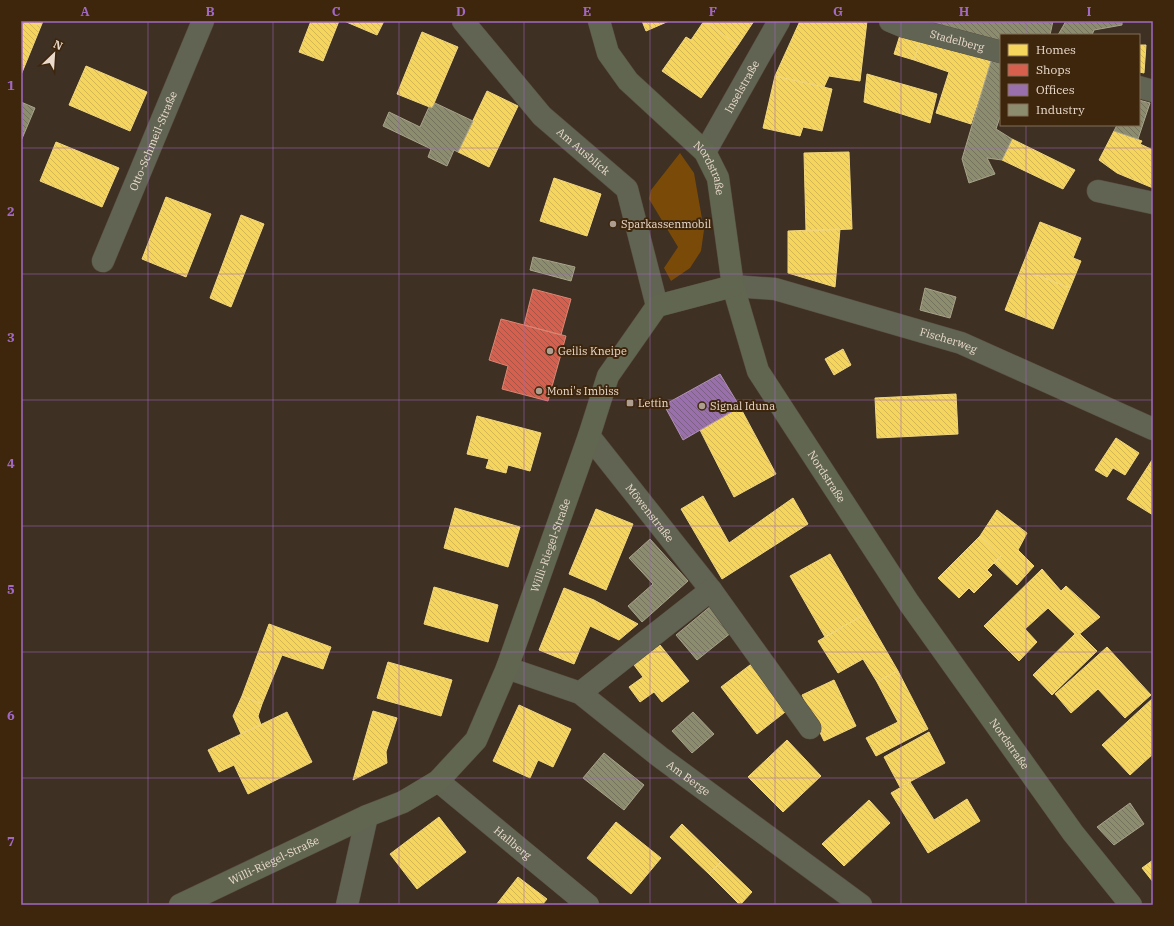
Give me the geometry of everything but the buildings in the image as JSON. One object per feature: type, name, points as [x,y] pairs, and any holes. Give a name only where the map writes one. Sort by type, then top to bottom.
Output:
[{"type":"street","name":"Otto-Schmeil-Straße","points":[[103,261],[203,21]]},
{"type":"street","name":"Am Ausblick","points":[[462,21],[542,116],[627,189],[657,306]]},
{"type":"street","name":"Nordstraße","points":[[599,21],[608,53],[628,81],[705,152],[718,178],[733,286],[758,371],[909,604],[1029,773],[1073,832],[1131,905]]},
{"type":"street","name":"Inselstraße","points":[[705,152],[779,21]]},
{"type":"street","name":"Stadelberg","points":[[890,21],[902,26],[1000,52]]},
{"type":"street","points":[[1140,87],[1153,91]]},
{"type":"street","points":[[1098,191],[1153,203]]},
{"type":"street","points":[[657,306],[733,286]]},
{"type":"street","name":"Fischerweg","points":[[733,286],[775,289],[962,343],[1153,429]]},
{"type":"street","name":"Willi-Riegel-Straße","points":[[180,905],[367,816],[403,802],[438,781],[476,740],[507,668],[589,436],[608,376],[657,306]]},
{"type":"street","name":"Möwenstraße","points":[[589,436],[711,590],[810,728]]},
{"type":"street","points":[[580,693],[711,590]]},
{"type":"street","name":"Am Berge","points":[[507,668],[580,693],[660,757],[861,905]]},
{"type":"street","name":"Hallberg","points":[[438,781],[588,905]]},
{"type":"street","points":[[347,905],[367,816]]},
{"type":"shaded area","points":[[680,153],[694,173],[704,230],[701,251],[690,268],[671,281],[664,268],[678,247],[649,199],[651,190]]},
{"type":"place","name":"Sparkassenmobil","points":[[613,224]]},
{"type":"place","name":"Geilis Kneipe","points":[[550,351]]},
{"type":"place","name":"Moni's Imbiss","points":[[539,391]]},
{"type":"place","name":"Lettin","points":[[630,403]]},
{"type":"place","name":"Signal Iduna","points":[[702,406]]}]
